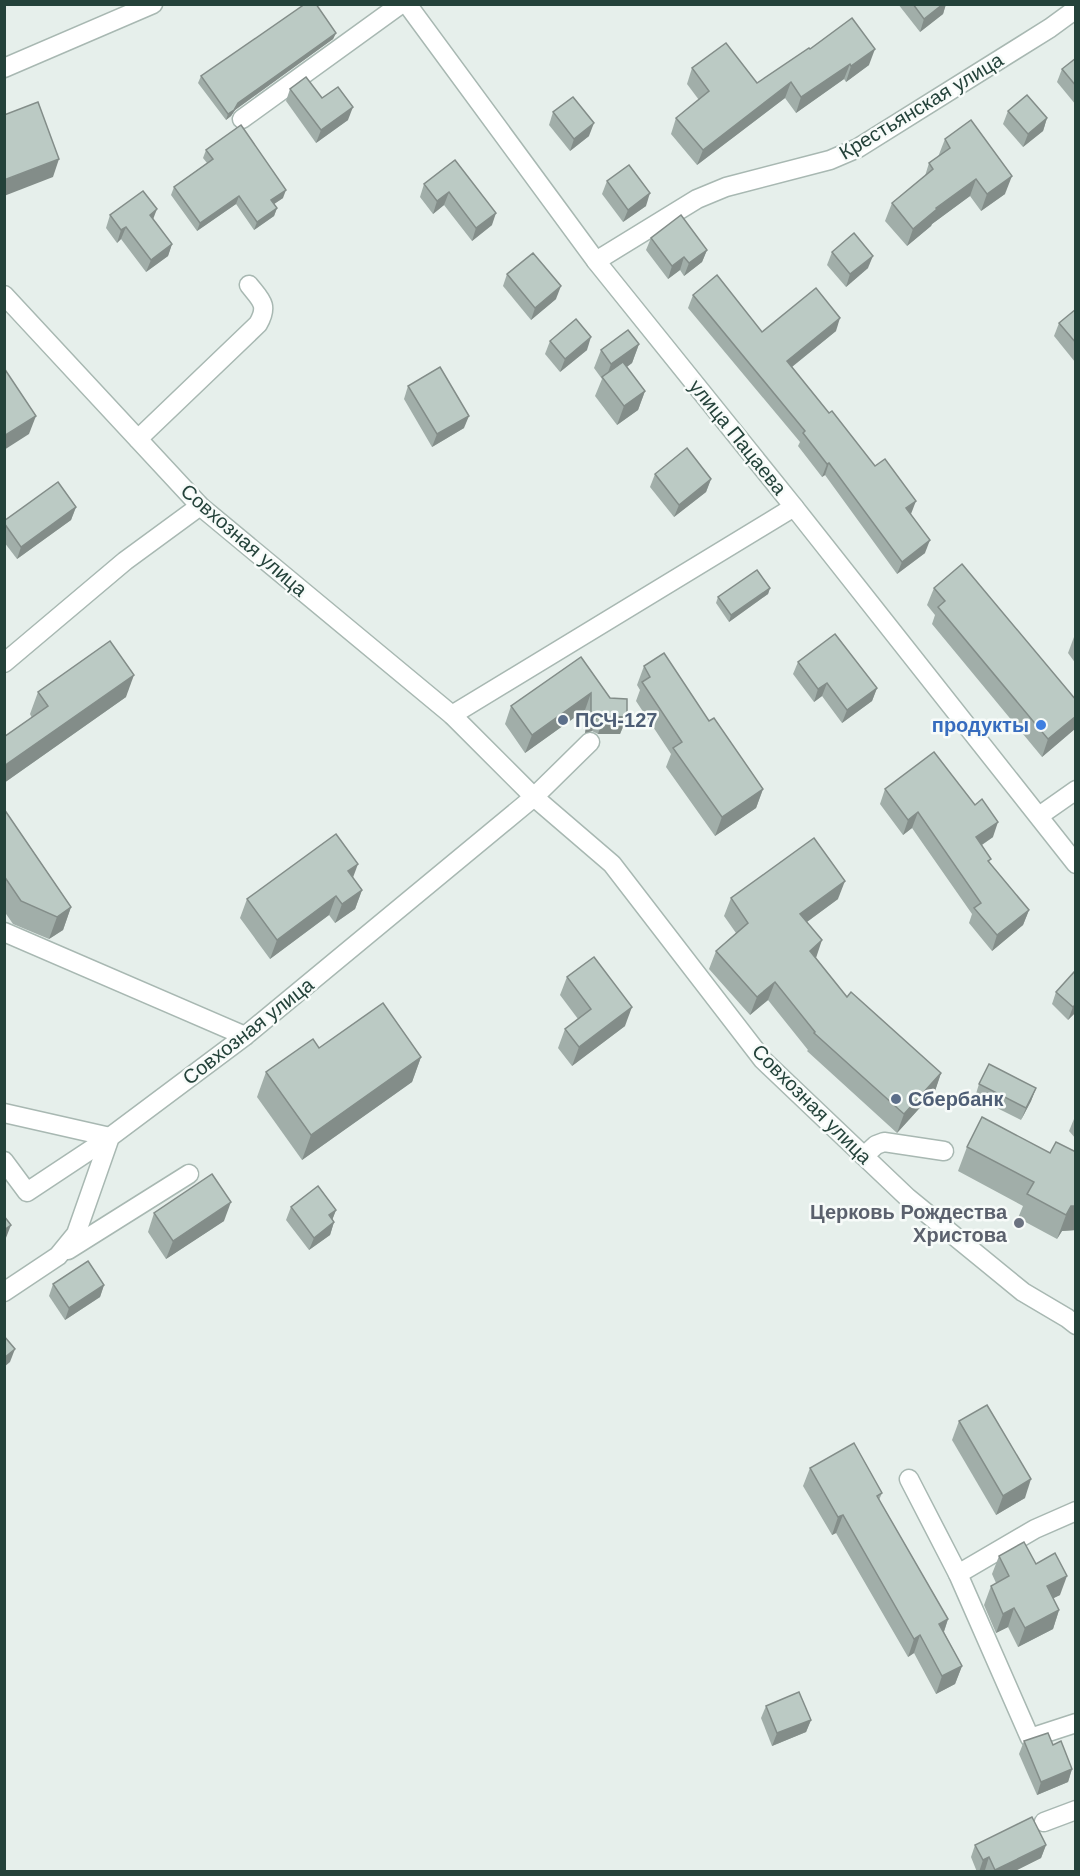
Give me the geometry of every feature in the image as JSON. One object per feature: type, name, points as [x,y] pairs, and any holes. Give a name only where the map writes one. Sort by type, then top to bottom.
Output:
[{"type":"street","points":[[4,68],[153,4]]},
{"type":"street","points":[[242,119],[401,4]]},
{"type":"street","name":"улица Пацаева","points":[[407,4],[596,261],[1076,864]]},
{"type":"street","name":"Крестьянская улица","points":[[596,261],[697,199],[726,187],[830,160],[858,148],[1050,28],[1076,9]]},
{"type":"street","points":[[138,439],[258,324],[264,314],[263,303],[249,285]]},
{"type":"street","name":"Совхозная улица","points":[[4,295],[200,506],[452,715],[534,796],[612,864],[763,1060],[908,1198],[1023,1293],[1076,1325]]},
{"type":"street","points":[[4,663],[125,561],[200,506]]},
{"type":"street","points":[[452,715],[794,507]]},
{"type":"street","points":[[534,796],[590,742]]},
{"type":"street","points":[[1038,816],[1076,790]]},
{"type":"street","name":"Совхозная улица","points":[[4,1161],[27,1192],[110,1137],[245,1036],[534,796]]},
{"type":"street","points":[[4,932],[245,1036]]},
{"type":"street","points":[[4,1113],[110,1137],[76,1234],[58,1256]]},
{"type":"street","points":[[864,1156],[876,1145],[884,1142],[944,1151]]},
{"type":"street","points":[[4,1292],[189,1174]]},
{"type":"street","points":[[909,1479],[958,1574],[1030,1738],[1076,1723]]},
{"type":"street","points":[[958,1574],[1035,1529],[1076,1511]]},
{"type":"street","points":[[1044,1822],[1076,1810]]},
{"type":"building","points":[[305,4],[316,4],[336,33],[238,103],[228,114],[201,76]]},
{"type":"building","points":[[913,4],[943,4],[924,19]]},
{"type":"building","points":[[852,18],[875,49],[801,97],[791,82],[703,150],[676,118],[709,91],[692,68],[726,43],[757,83],[810,49]]},
{"type":"building","points":[[1076,58],[1076,86],[1062,69]]},
{"type":"building","points":[[306,77],[322,98],[338,87],[353,107],[321,130],[290,89]]},
{"type":"building","points":[[1027,95],[1047,118],[1028,134],[1008,111]]},
{"type":"building","points":[[573,97],[594,123],[574,139],[553,112]]},
{"type":"building","points":[[38,102],[59,159],[4,180],[4,115]]},
{"type":"building","points":[[971,120],[1012,176],[987,194],[976,179],[936,208],[913,229],[892,203],[933,169],[929,163],[950,148],[945,139]]},
{"type":"building","points":[[241,125],[286,190],[271,200],[277,208],[257,222],[239,196],[200,223],[174,187],[213,159],[206,150]]},
{"type":"building","points":[[455,160],[496,213],[476,228],[449,192],[437,201],[424,184]]},
{"type":"building","points":[[629,165],[650,193],[628,210],[607,181]]},
{"type":"building","points":[[143,191],[157,209],[150,215],[172,244],[151,260],[126,227],[121,230],[110,215]]},
{"type":"building","points":[[681,215],[707,250],[689,263],[684,257],[672,266],[651,238]]},
{"type":"building","points":[[854,233],[873,256],[850,274],[832,252]]},
{"type":"building","points":[[533,253],[561,286],[535,308],[507,274]]},
{"type":"building","points":[[717,275],[762,332],[816,288],[840,318],[787,361],[829,413],[832,411],[875,466],[885,459],[916,501],[906,508],[930,540],[902,562],[829,463],[827,464],[803,433],[805,431],[693,295]]},
{"type":"building","points":[[1076,309],[1076,343],[1059,323]]},
{"type":"building","points":[[576,319],[591,337],[565,359],[550,341]]},
{"type":"building","points":[[628,330],[639,344],[611,364],[601,350]]},
{"type":"building","points":[[623,362],[645,391],[624,406],[602,377]]},
{"type":"building","points":[[440,367],[469,416],[437,434],[408,386]]},
{"type":"building","points":[[4,368],[36,416],[4,436]]},
{"type":"building","points":[[687,448],[711,479],[679,505],[655,474]]},
{"type":"building","points":[[58,482],[76,507],[21,547],[4,521]]},
{"type":"building","points":[[962,564],[1076,700],[1076,716],[1048,739],[938,607],[945,601],[934,588]]},
{"type":"building","points":[[757,570],[770,588],[731,615],[718,597]]},
{"type":"building","points":[[835,634],[877,688],[847,710],[827,683],[818,689],[798,662]]},
{"type":"building","points":[[110,641],[134,675],[4,766],[4,737],[48,706],[38,692]]},
{"type":"building","points":[[664,653],[709,721],[714,718],[763,789],[722,817],[673,748],[682,742],[642,682],[650,677],[644,666]]},
{"type":"building","points":[[581,657],[610,698],[627,699],[627,717],[604,716],[599,713],[591,715],[591,693],[532,735],[511,706]]},
{"type":"building","points":[[934,752],[975,805],[982,799],[998,822],[976,837],[991,859],[988,861],[1029,910],[997,935],[974,908],[981,903],[918,812],[908,820],[885,789]]},
{"type":"building","points":[[4,809],[71,907],[57,917],[21,901],[4,876]]},
{"type":"building","points":[[336,834],[358,864],[348,871],[362,890],[342,904],[336,896],[277,940],[247,899]]},
{"type":"building","points":[[814,838],[845,881],[800,914],[822,940],[810,951],[847,997],[851,992],[941,1073],[904,1114],[814,1033],[775,982],[757,997],[716,951],[748,923],[731,898]]},
{"type":"building","points":[[594,957],[632,1007],[579,1047],[565,1029],[591,1009],[567,977]]},
{"type":"building","points":[[1075,971],[1076,1004],[1073,1007],[1056,992]]},
{"type":"building","points":[[383,1003],[421,1057],[311,1135],[266,1072],[313,1039],[319,1048]]},
{"type":"building","points":[[989,1064],[1036,1088],[1026,1108],[979,1084]]},
{"type":"building","points":[[982,1117],[1050,1153],[1056,1142],[1076,1152],[1076,1206],[1071,1206],[1066,1215],[1027,1194],[1034,1182],[967,1147]]},
{"type":"building","points":[[212,1174],[231,1202],[173,1241],[154,1213]]},
{"type":"building","points":[[318,1186],[336,1210],[329,1215],[334,1222],[314,1238],[291,1207]]},
{"type":"building","points":[[4,1216],[11,1225],[4,1230]]},
{"type":"building","points":[[88,1261],[104,1285],[69,1308],[53,1284]]},
{"type":"building","points":[[4,1336],[15,1349],[4,1358]]},
{"type":"building","points":[[987,1405],[1031,1479],[1003,1496],[959,1421]]},
{"type":"building","points":[[854,1443],[882,1493],[877,1496],[948,1619],[939,1624],[962,1666],[942,1676],[920,1635],[914,1639],[843,1515],[838,1517],[810,1468]]},
{"type":"building","points":[[1024,1542],[1036,1564],[1055,1553],[1067,1576],[1047,1586],[1059,1610],[1025,1628],[1014,1608],[1003,1614],[991,1586],[1009,1576],[999,1556]]},
{"type":"building","points":[[799,1692],[811,1720],[777,1733],[766,1706]]},
{"type":"building","points":[[1048,1733],[1053,1745],[1061,1741],[1072,1769],[1041,1782],[1024,1741]]},
{"type":"building","points":[[1032,1817],[1046,1845],[995,1870],[989,1857],[983,1860],[975,1845]]},
{"type":"place","name":"ПСЧ-127","points":[[563,720]]},
{"type":"place","name":"продукты","points":[[1041,725]]},
{"type":"place","name":"Сбербанк","points":[[896,1099]]},
{"type":"place","name":"Церковь Рождества Христова","points":[[1019,1223]]}]
